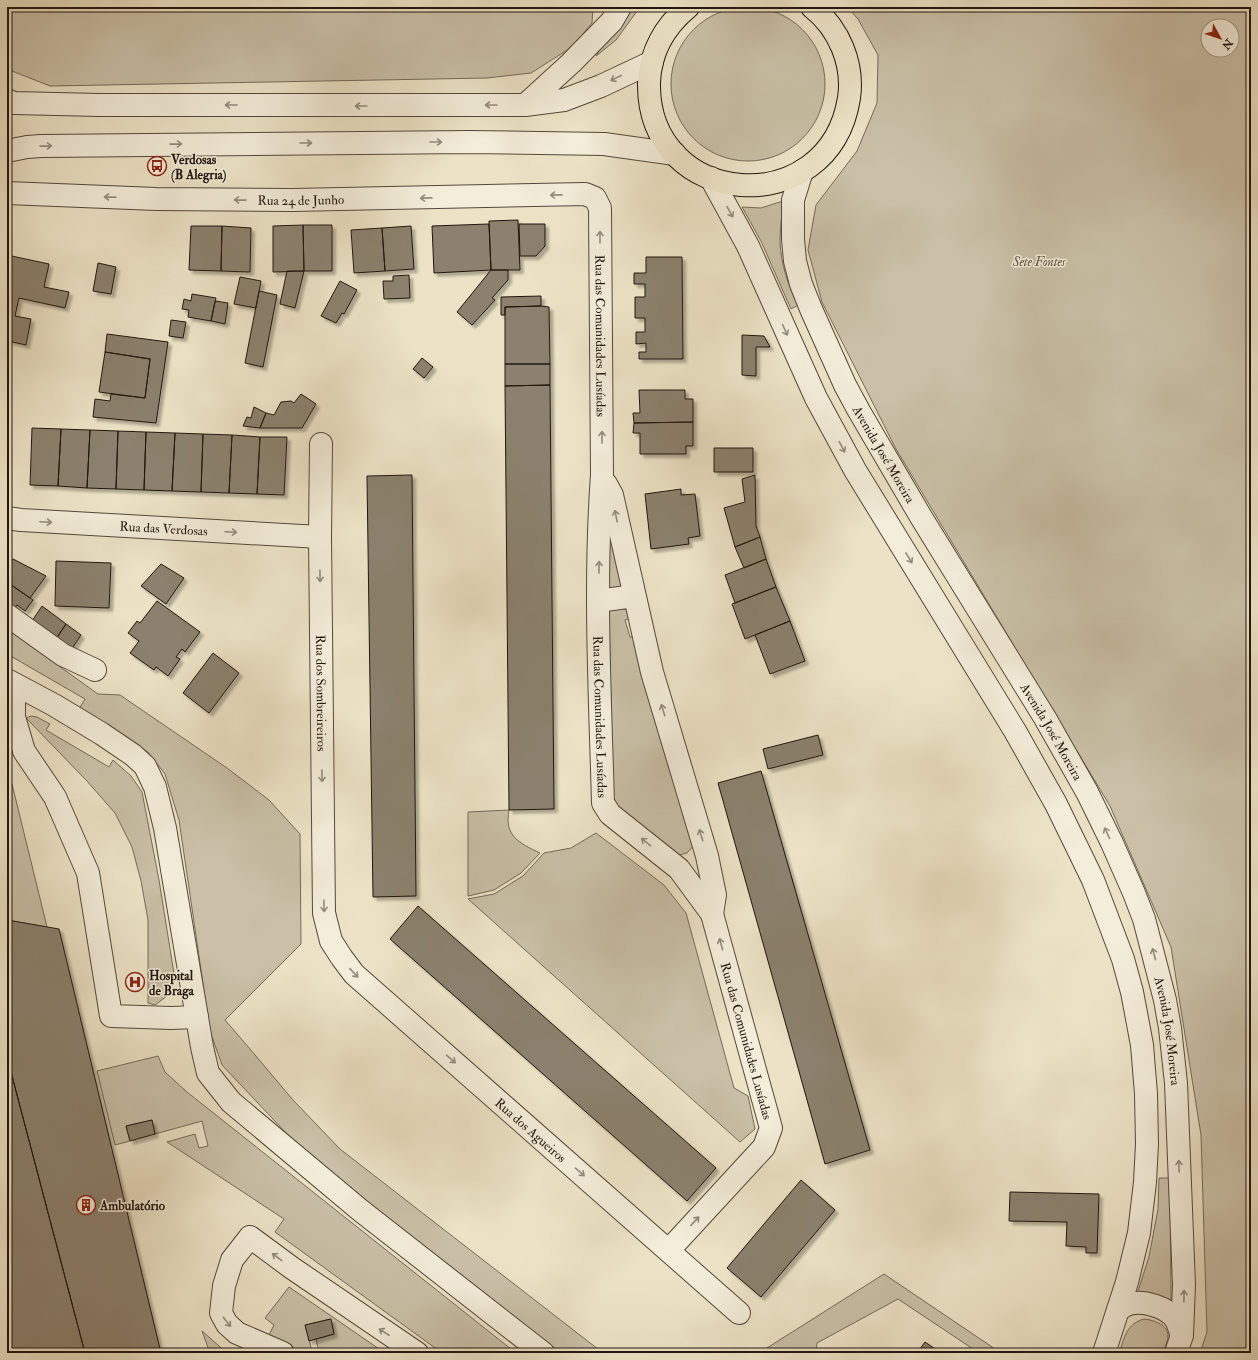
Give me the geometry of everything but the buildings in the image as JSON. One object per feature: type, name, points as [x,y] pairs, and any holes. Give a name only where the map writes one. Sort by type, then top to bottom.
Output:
[{"type":"highway","points":[[682,10],[669,25],[662,37],[652,62],[649,76],[650,104],[659,131],[675,154],[698,172],[711,178],[734,185],[757,186],[781,181],[802,171],[815,162],[835,138],[842,125],[847,110],[849,79],[848,64],[843,49],[828,22],[812,7]]},
{"type":"street","points":[[525,105],[572,63],[612,21],[620,7]]},
{"type":"street","points":[[7,100],[14,104],[98,105],[525,105],[564,100],[600,86],[652,62]]},
{"type":"street","points":[[7,151],[28,147],[49,146],[469,142],[604,144],[675,154]]},
{"type":"street","name":"Avenida José Moreira","points":[[802,171],[793,200],[793,239],[795,261],[801,284],[811,310],[859,411],[917,510],[1045,718],[1087,792],[1128,879],[1144,919],[1165,1000],[1170,1028],[1176,1083],[1184,1285],[1179,1344]]},
{"type":"street","name":"Avenida José Moreira","points":[[711,178],[748,246],[792,347],[823,411],[855,470],[1015,731],[1043,780],[1082,855],[1111,925],[1132,992],[1142,1045],[1146,1094],[1147,1152],[1139,1233],[1118,1310],[1104,1353]]},
{"type":"street","name":"Rua 24 de Junho","points":[[7,193],[156,199],[293,200],[585,194],[595,198]]},
{"type":"street","name":"Rua das Comunidades Lusíadas","points":[[595,198],[600,208],[602,475],[598,601],[604,803],[610,814],[679,869],[712,914],[771,1128],[764,1147],[668,1250]]},
{"type":"street","name":"Rua dos Sombreireiros","points":[[321,444],[320,537],[324,913],[331,941]]},
{"type":"street","name":"Rua das Comunidades Lusíadas","points":[[602,475],[612,495],[652,672],[707,856],[715,895],[712,914]]},
{"type":"street","name":"Rua das Verdosas","points":[[7,518],[320,537]]},
{"type":"street","points":[[598,601],[634,596]]},
{"type":"street","points":[[7,615],[63,655],[95,670]]},
{"type":"street","points":[[10,682],[16,753],[55,797],[88,873],[111,1016],[170,1018],[197,1017]]},
{"type":"street","points":[[10,682],[54,705],[102,734],[133,755],[145,766],[155,787],[165,828],[208,1073],[231,1102],[360,1210],[543,1353]]},
{"type":"street","points":[[679,869],[707,856]]},
{"type":"street","name":"Rua dos Agueiros","points":[[331,941],[354,974],[739,1313]]},
{"type":"street","points":[[283,1353],[237,1333],[227,1324],[221,1313],[224,1286],[232,1260],[250,1236],[292,1268],[417,1353]]},
{"type":"street","points":[[1118,1310],[1129,1304],[1142,1303],[1154,1305],[1163,1309],[1175,1319],[1179,1344]]},
{"type":"green space","points":[[7,7],[593,7],[592,23],[572,47],[531,73],[487,78],[50,86],[7,69]]},
{"type":"green space","points":[[632,7],[640,7],[616,40],[596,56],[604,43],[624,20]]},
{"type":"green space","points":[[748,7],[763,9],[784,16],[791,20],[807,35],[812,41],[819,55],[825,84],[823,99],[816,120],[812,127],[797,143],[791,148],[777,155],[748,161],[733,159],[712,152],[705,148],[689,133],[684,127],[677,113],[671,84],[673,69],[680,48],[684,41],[699,25],[705,20],[719,13]]},
{"type":"green space","name":"Sete Fontes","points":[[847,7],[1251,7],[1251,1353],[1200,1353],[1207,1332],[1201,1135],[1171,947],[1110,806],[896,449],[822,302],[808,250],[816,205],[857,151],[877,103],[878,55],[858,19]]},
{"type":"green space","points":[[783,201],[780,237],[783,267],[788,283],[798,305],[791,309],[761,241],[742,207],[761,208]]},
{"type":"green space","points":[[607,507],[625,584],[621,590],[608,591]]},
{"type":"green space","points":[[618,607],[628,610],[633,618],[625,620],[630,637],[637,636],[695,844],[687,853],[676,856],[622,813],[613,797],[609,609]]},
{"type":"green space","points":[[7,629],[98,694],[120,695],[227,768],[269,800],[300,834],[301,944],[225,1020],[293,1100],[340,1149],[603,1353],[561,1353],[367,1201],[289,1136],[222,1065],[210,1031],[179,820],[165,774],[148,752],[79,709],[85,699],[7,654]]},
{"type":"green space","points":[[31,716],[37,717],[50,724],[46,730],[109,767],[113,760],[131,776],[142,792],[159,880],[175,980],[167,996],[155,1005],[148,1003],[148,920],[141,881],[132,847],[115,813],[86,780],[26,718]]},
{"type":"green space","points":[[12,784],[47,927],[7,920],[7,786]]},
{"type":"green space","points":[[509,810],[509,826],[515,838],[526,846],[540,853],[521,873],[494,890],[468,896],[468,812]]},
{"type":"green space","points":[[596,833],[664,885],[686,913],[734,1088],[748,1096],[755,1129],[740,1142],[468,899],[494,894],[523,876],[544,853],[571,848]]},
{"type":"green space","points":[[158,1056],[165,1072],[187,1092],[516,1353],[442,1353],[275,1232],[284,1219],[167,1142],[195,1134],[199,1148],[208,1146],[202,1121],[155,1134],[152,1120],[126,1126],[130,1141],[115,1145],[97,1071]]},
{"type":"green space","points":[[1159,1178],[1170,1178],[1171,1302],[1137,1294],[1149,1257],[1158,1209]]},
{"type":"green space","points":[[884,1274],[1001,1353],[979,1353],[898,1299],[817,1343],[816,1353],[759,1353]]},
{"type":"green space","points":[[289,1287],[385,1353],[319,1353],[316,1339],[334,1334],[330,1319],[306,1325],[312,1353],[303,1353],[268,1337],[274,1325],[265,1318]]},
{"type":"green space","points":[[1144,1319],[1156,1322],[1166,1329],[1168,1339],[1163,1353],[1119,1353],[1127,1332],[1133,1324]]},
{"type":"green space","points":[[202,1331],[227,1353],[210,1353]]},
{"type":"place","name":"Verdosas (B Alegria)","points":[[157,166]]},
{"type":"place","name":"Hospital de Braga","points":[[135,982]]},
{"type":"place","name":"Ambulatório","points":[[86,1205]]}]
